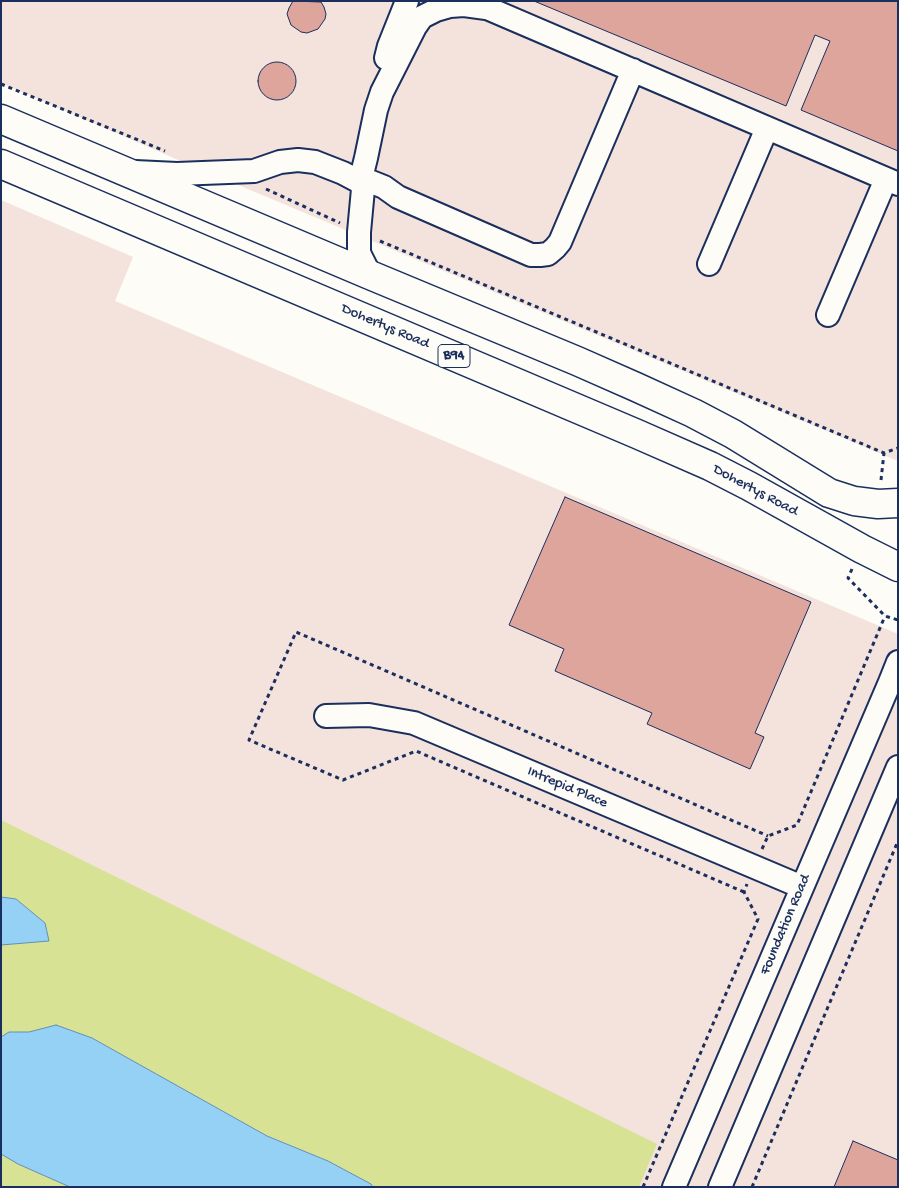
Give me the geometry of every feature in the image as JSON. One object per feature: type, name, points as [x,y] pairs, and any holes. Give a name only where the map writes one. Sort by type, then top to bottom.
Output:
[{"type":"main road","points":[[1,119],[578,361],[733,434],[829,493],[862,502],[898,504]]},
{"type":"main road","name":"Dohertys Road","points":[[1,164],[701,462],[749,486],[862,550],[898,567]]},
{"type":"street","points":[[382,92],[385,63],[407,1]]},
{"type":"street","points":[[370,275],[359,253],[363,189],[360,182],[376,110],[382,92],[427,1]]},
{"type":"street","points":[[415,27],[422,17],[436,10],[450,6],[479,5],[892,181],[828,315]]},
{"type":"street","points":[[124,171],[177,174],[254,170],[280,162],[298,160],[315,162],[360,182],[369,182],[384,187],[398,197],[532,255],[540,256],[548,254],[560,242],[633,70]]},
{"type":"street","points":[[710,264],[767,128]]},
{"type":"street","points":[[360,221],[375,201],[398,197]]},
{"type":"street","name":"Foundation Road","points":[[674,1187],[898,662]]},
{"type":"street","name":"Intrepid Place","points":[[326,716],[369,715],[414,723],[802,887]]},
{"type":"street","points":[[720,1187],[898,767]]},
{"type":"path","points":[[1,84],[170,153]]},
{"type":"path","points":[[262,187],[360,221],[884,453],[898,448]]},
{"type":"path","points":[[643,1187],[758,919],[744,892],[753,866],[768,836],[797,826],[884,616]]},
{"type":"path","points":[[752,1187],[898,841]]},
{"type":"shaded area","points":[[1,1],[898,1],[898,461],[176,159],[1,83]]},
{"type":"shaded area","points":[[1,200],[133,257],[115,301],[898,634],[898,1187],[1,1187]]},
{"type":"green space","points":[[1,820],[657,1144],[639,1187],[1,1187]]},
{"type":"water","points":[[1,897],[16,899],[45,923],[49,941],[1,945]]},
{"type":"water","points":[[56,1025],[92,1038],[267,1136],[328,1161],[371,1184],[373,1187],[70,1187],[18,1164],[1,1154],[1,1037],[9,1032],[29,1032]]},
{"type":"building","points":[[293,1],[321,2],[326,14],[318,29],[307,33],[301,32],[291,25],[287,14]]},
{"type":"building","points":[[534,1],[898,1],[898,151],[801,110],[830,41],[815,35],[786,106]]},
{"type":"building","points":[[277,62],[290,68],[296,81],[290,94],[277,100],[264,94],[258,81],[264,68]]},
{"type":"building","points":[[565,497],[811,602],[755,733],[764,737],[750,769],[647,724],[652,713],[555,671],[564,649],[509,625]]},
{"type":"building","points":[[853,1141],[898,1160],[898,1187],[834,1187]]}]
